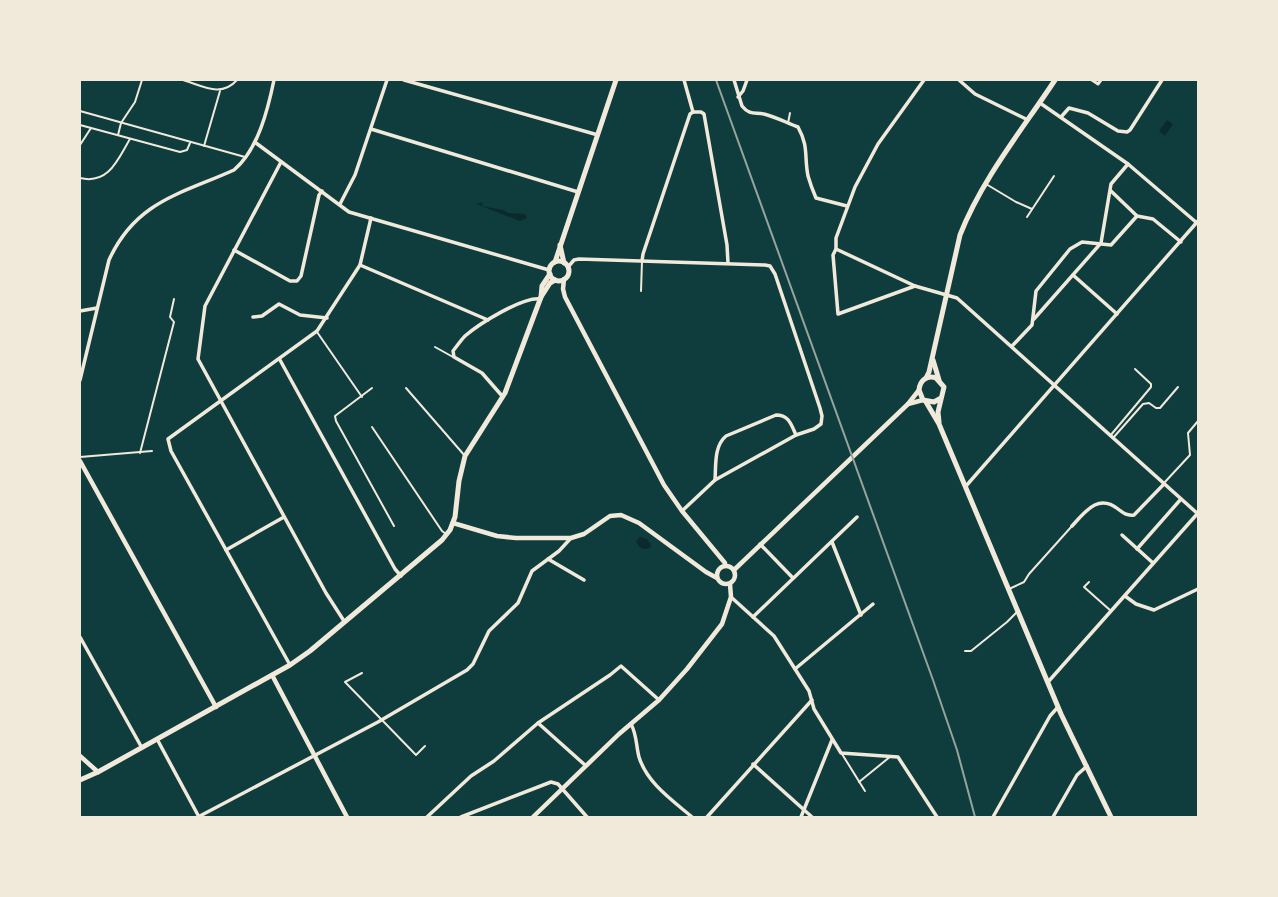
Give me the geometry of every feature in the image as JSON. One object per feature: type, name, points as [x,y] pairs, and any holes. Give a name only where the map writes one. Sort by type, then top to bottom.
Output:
[{"type":"main road","points":[[541,298],[542,286],[555,262],[616,80]]},
{"type":"main road","points":[[1055,80],[985,184],[971,208],[960,235],[926,378],[921,383],[918,390],[939,424],[1058,707],[1112,817]]},
{"type":"main road","points":[[80,780],[142,748],[290,665],[310,651],[344,621],[401,576],[447,534],[453,523],[459,481],[465,456],[503,397],[541,298],[550,283],[554,280],[564,279],[568,274],[560,244]]},
{"type":"main road","points":[[555,262],[566,265]]},
{"type":"main road","points":[[549,272],[554,280]]},
{"type":"main road","points":[[933,353],[934,366],[944,391],[938,412],[939,424]]},
{"type":"main road","points":[[926,378],[933,377],[939,380]]},
{"type":"main road","points":[[925,401],[934,402],[941,398]]},
{"type":"street","points":[[80,380],[109,260],[124,234],[137,220],[169,196],[234,170],[256,143],[274,80]]},
{"type":"street","points":[[340,204],[355,175],[387,80]]},
{"type":"street","points":[[404,80],[598,135]]},
{"type":"street","points":[[684,80],[693,112]]},
{"type":"street","points":[[734,80],[738,97],[744,109],[756,115],[765,114],[798,127],[804,138],[807,152],[809,178],[816,198],[847,206]]},
{"type":"street","points":[[738,97],[743,91],[747,80]]},
{"type":"street","points":[[916,286],[838,314],[833,255],[836,249],[836,238],[855,187],[878,144],[924,80]]},
{"type":"street","points":[[959,80],[975,94],[1028,120]]},
{"type":"street","points":[[1092,80],[1098,84],[1101,80]]},
{"type":"street","points":[[1061,117],[1069,108],[1088,113],[1118,131],[1126,132],[1130,130],[1162,80]]},
{"type":"street","points":[[966,486],[1198,223],[1128,164],[1040,103]]},
{"type":"street","points":[[642,261],[679,144],[690,114],[693,112]]},
{"type":"street","points":[[693,112],[704,114],[727,245],[728,263]]},
{"type":"street","points":[[371,129],[578,192]]},
{"type":"street","points":[[256,143],[350,212],[549,272]]},
{"type":"street","points":[[281,162],[205,306],[198,359],[326,593],[344,621]]},
{"type":"street","points":[[1033,320],[1101,243],[1111,184],[1128,164]]},
{"type":"street","points":[[234,250],[290,281],[297,281],[301,276],[319,195],[322,191]]},
{"type":"street","points":[[1111,191],[1137,216],[1153,219],[1181,242]]},
{"type":"street","points":[[1013,345],[1032,325],[1036,292],[1070,249],[1082,242],[1110,245],[1137,216]]},
{"type":"street","points":[[290,665],[171,451],[168,439],[317,332],[360,265],[371,218]]},
{"type":"street","points":[[836,249],[916,286],[957,298],[1198,513],[1048,682]]},
{"type":"street","points":[[566,265],[576,259],[728,263],[770,266],[776,274],[820,408],[822,416],[821,424],[814,429],[796,435],[715,480],[682,511]]},
{"type":"street","points":[[360,265],[488,320]]},
{"type":"street","points":[[1072,275],[1117,314]]},
{"type":"street","points":[[564,279],[563,289],[565,297],[664,485],[682,511],[725,563],[725,566],[734,570]]},
{"type":"street","points":[[503,397],[482,373],[454,357],[453,351],[465,336],[488,320],[528,300],[541,298]]},
{"type":"street","points":[[253,317],[262,316],[279,304],[300,315],[327,318]]},
{"type":"street","points":[[80,311],[97,308]]},
{"type":"street","points":[[280,360],[395,568],[401,576]]},
{"type":"street","points":[[734,570],[908,404],[918,390]]},
{"type":"street","points":[[908,404],[925,401]]},
{"type":"street","points":[[715,480],[718,447],[720,440],[726,436],[776,415],[784,415],[789,420],[796,435]]},
{"type":"street","points":[[80,461],[216,707]]},
{"type":"street","points":[[1072,526],[1086,510],[1097,503],[1109,503],[1125,515],[1134,515],[1164,484]]},
{"type":"street","points":[[1137,549],[1181,499]]},
{"type":"street","points":[[453,523],[497,536],[516,538],[571,538],[584,534],[610,516],[618,514],[639,523],[706,572],[717,578],[722,584],[730,584]]},
{"type":"street","points":[[226,550],[284,517]]},
{"type":"street","points":[[753,617],[857,517]]},
{"type":"street","points":[[1122,535],[1153,564]]},
{"type":"street","points":[[157,739],[198,817],[382,720],[471,667],[489,631],[518,603],[530,573],[559,551],[571,538]]},
{"type":"street","points":[[832,542],[861,615]]},
{"type":"street","points":[[760,544],[793,578]]},
{"type":"street","points":[[548,559],[584,580]]},
{"type":"street","points":[[717,578],[718,572],[725,566]]},
{"type":"street","points":[[533,817],[561,788],[659,700],[719,631],[727,612],[731,597],[730,584],[735,578],[734,570]]},
{"type":"street","points":[[1124,596],[1136,604],[1154,610],[1198,589]]},
{"type":"street","points":[[731,597],[774,636],[809,691],[814,709],[841,753],[893,755],[900,758],[937,817]]},
{"type":"street","points":[[795,669],[873,604]]},
{"type":"street","points":[[80,637],[142,748]]},
{"type":"street","points":[[427,817],[471,776],[494,761],[538,723],[621,666],[659,700]]},
{"type":"street","points":[[272,675],[347,817]]},
{"type":"street","points":[[707,817],[812,700]]},
{"type":"street","points":[[993,817],[1047,721],[1058,707]]},
{"type":"street","points":[[538,723],[585,766]]},
{"type":"street","points":[[631,724],[635,732],[639,757],[647,776],[692,817]]},
{"type":"street","points":[[801,817],[832,740]]},
{"type":"street","points":[[80,756],[98,772]]},
{"type":"street","points":[[753,764],[812,817]]},
{"type":"street","points":[[1053,817],[1077,775],[1087,766]]},
{"type":"street","points":[[463,817],[551,782],[556,783],[587,817]]},
{"type":"lane","points":[[118,135],[121,123],[132,109],[142,80]]},
{"type":"lane","points":[[183,80],[220,91],[228,89],[236,80]]},
{"type":"lane","points":[[204,146],[220,91]]},
{"type":"lane","points":[[80,111],[246,157]]},
{"type":"lane","points":[[788,123],[790,113]]},
{"type":"lane","points":[[80,125],[180,152],[187,150],[190,142]]},
{"type":"lane","points":[[80,145],[87,137],[91,128]]},
{"type":"lane","points":[[80,178],[88,180],[104,177],[115,164],[130,139]]},
{"type":"lane","points":[[1027,217],[1054,176]]},
{"type":"lane","points":[[985,184],[1016,202],[1032,209]]},
{"type":"lane","points":[[641,291],[642,261]]},
{"type":"lane","points":[[140,452],[174,322],[170,317],[174,299]]},
{"type":"lane","points":[[317,332],[362,396]]},
{"type":"lane","points":[[435,347],[454,357]]},
{"type":"lane","points":[[1112,437],[1151,387],[1151,384],[1135,369]]},
{"type":"lane","points":[[1112,437],[1143,404],[1149,403],[1156,408],[1160,408],[1178,387]]},
{"type":"lane","points":[[372,388],[338,412],[335,416],[336,421],[394,526]]},
{"type":"lane","points":[[406,388],[465,456]]},
{"type":"lane","points":[[1164,484],[1190,455],[1188,433],[1198,421]]},
{"type":"lane","points":[[372,427],[442,531],[447,534]]},
{"type":"lane","points":[[80,457],[152,452]]},
{"type":"lane","points":[[1009,589],[1027,580],[1029,574],[1072,526]]},
{"type":"lane","points":[[1089,582],[1084,587],[1111,611]]},
{"type":"lane","points":[[965,651],[971,651],[1018,612]]},
{"type":"lane","points":[[362,673],[345,682],[416,755],[425,746]]},
{"type":"lane","points":[[841,753],[865,791]]},
{"type":"lane","points":[[859,782],[893,755]]},
{"type":"water","points":[[1167,120],[1173,124],[1165,136],[1159,131]]},
{"type":"water","points":[[483,202],[482,206],[503,210],[508,213],[525,214],[527,218],[520,221],[476,204]]},
{"type":"water","points":[[640,537],[647,539],[651,545],[650,548],[643,549],[639,547],[636,541]]},
{"type":"railway","points":[[716,80],[933,680],[957,750],[975,817]]}]
